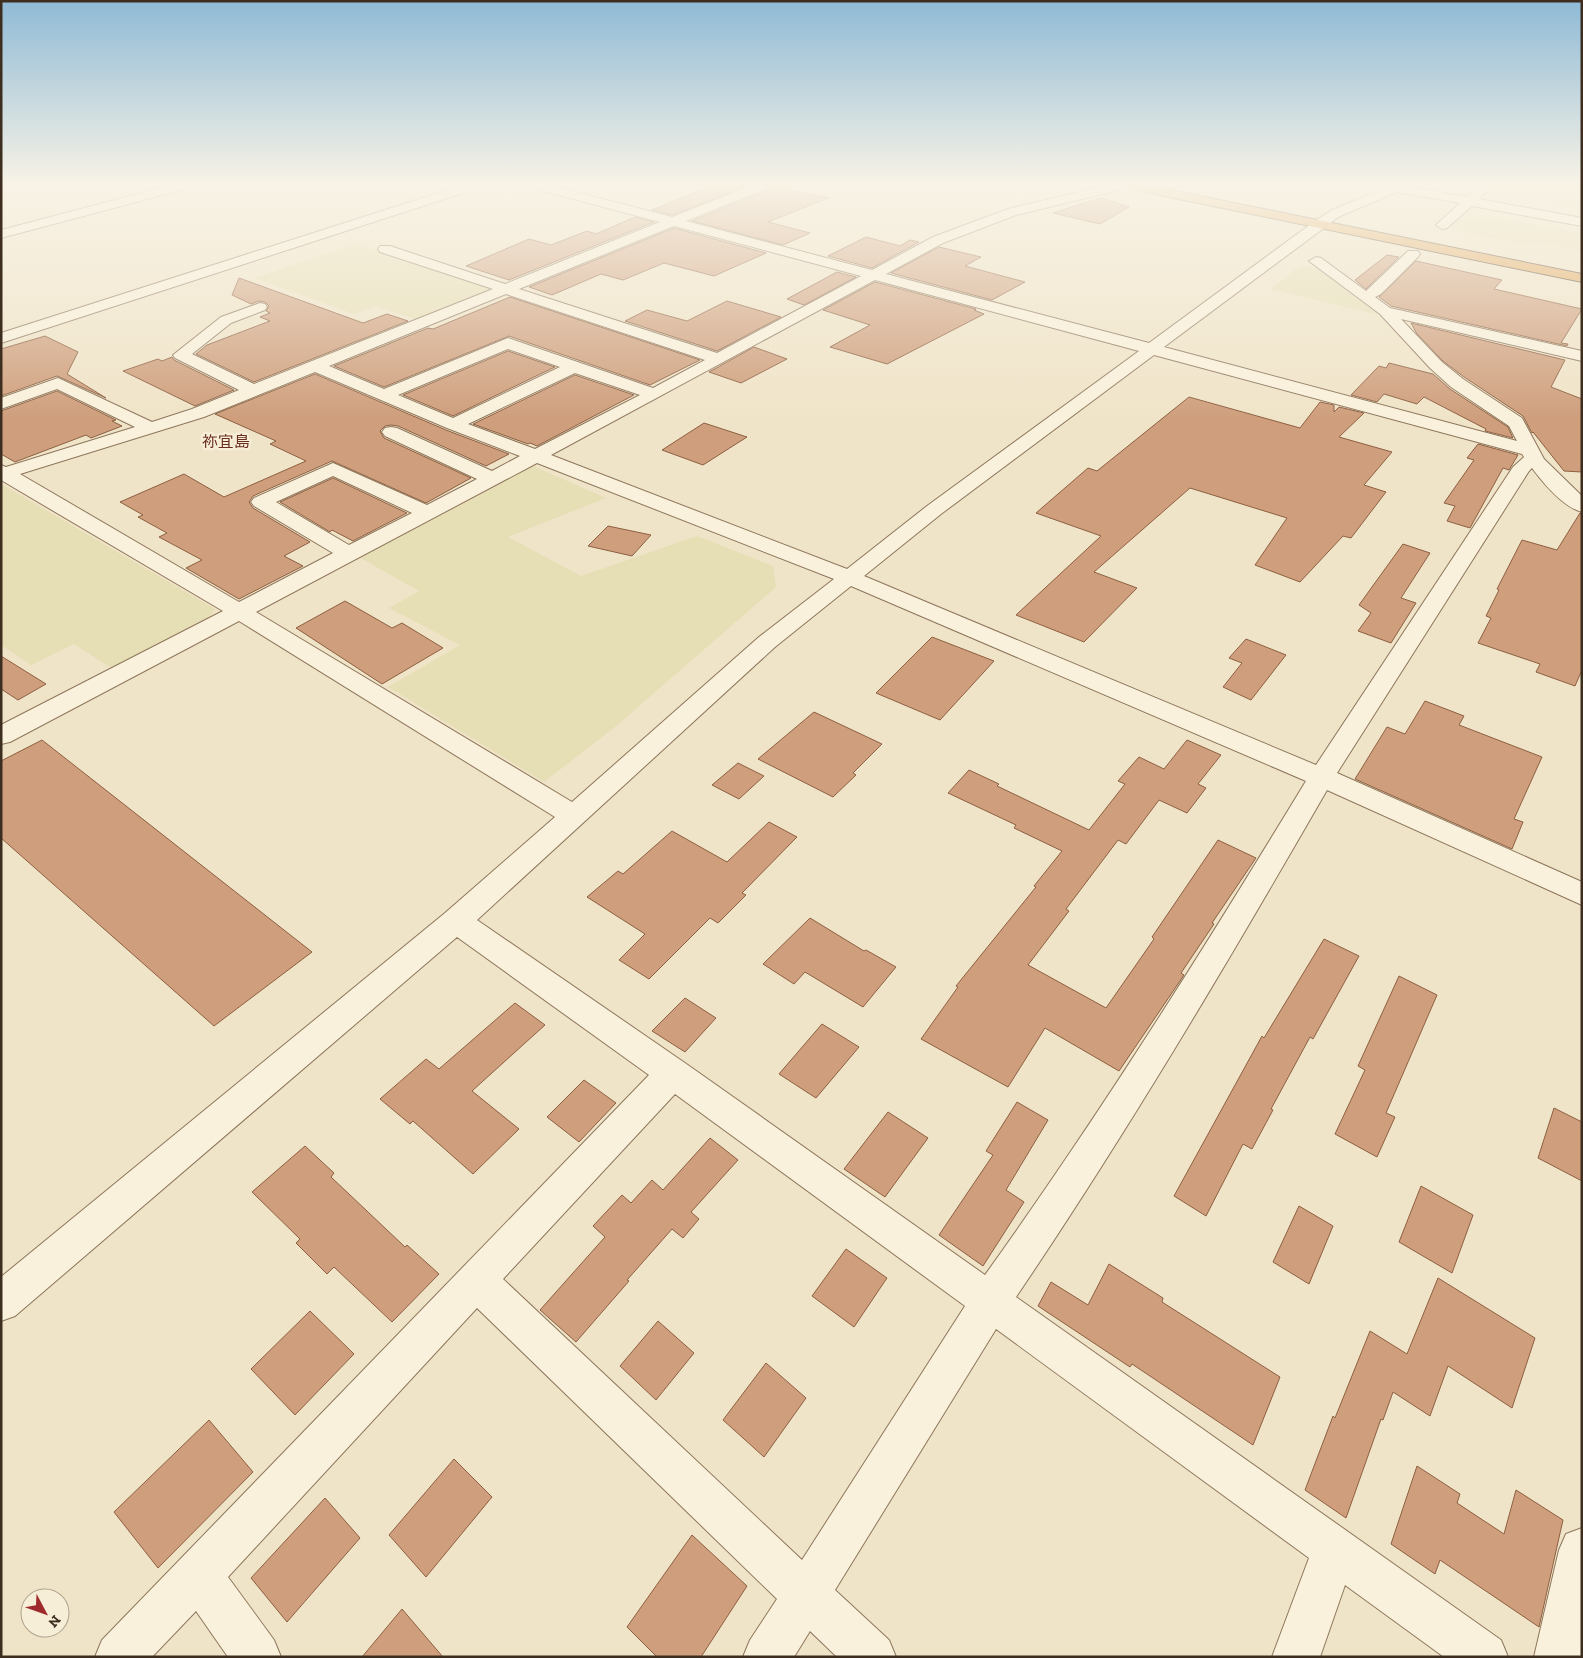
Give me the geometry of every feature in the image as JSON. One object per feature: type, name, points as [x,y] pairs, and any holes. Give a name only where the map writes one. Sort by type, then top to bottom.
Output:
[{"type":"highway","points":[[1523,263],[1582,278]]},
{"type":"street","points":[[1,338],[232,263]]},
{"type":"street","points":[[430,263],[719,359]]},
{"type":"street","points":[[2,472],[198,413],[571,263]]},
{"type":"street","points":[[828,263],[1152,349],[1532,454]]},
{"type":"street","points":[[1,736],[654,394],[896,263]]},
{"type":"street","points":[[1,1302],[456,921],[767,642],[942,505],[1268,263]]},
{"type":"street","points":[[1318,263],[1385,311],[1436,365],[1457,382],[1516,422],[1532,454],[1569,497],[1582,506]]},
{"type":"street","points":[[1365,297],[1376,291],[1404,263]]},
{"type":"street","points":[[254,391],[180,355],[226,320],[260,307]]},
{"type":"street","points":[[1385,311],[1582,356]]},
{"type":"street","points":[[383,395],[508,343],[654,394]]},
{"type":"street","points":[[315,366],[453,424],[849,577],[1321,778],[1582,894]]},
{"type":"street","points":[[453,424],[574,367]]},
{"type":"street","points":[[1,404],[58,383],[151,428]]},
{"type":"street","points":[[391,432],[491,478]]},
{"type":"street","points":[[767,1657],[990,1302],[1072,1184],[1250,898],[1321,778],[1532,454]]},
{"type":"street","points":[[349,554],[261,502],[334,469],[428,513]]},
{"type":"street","points":[[2,472],[239,611],[573,815]]},
{"type":"street","points":[[456,921],[674,1073],[1484,1657]]},
{"type":"street","points":[[118,1657],[199,1576],[674,1073]]},
{"type":"street","points":[[477,1281],[872,1657]]},
{"type":"street","points":[[1296,1657],[1335,1550]]},
{"type":"street","points":[[1558,1657],[1582,1550]]},
{"type":"street","points":[[199,1576],[257,1657]]},
{"type":"shaded area","points":[[297,263],[418,263],[498,290],[421,321],[376,306],[354,314],[254,278]]},
{"type":"shaded area","points":[[1301,265],[1318,269],[1378,315],[1271,289]]},
{"type":"shaded area","points":[[531,465],[606,498],[508,537],[581,576],[697,536],[773,566],[776,587],[615,727],[544,782],[388,687],[460,645],[389,608],[419,591],[357,556]]},
{"type":"shaded area","points":[[1,484],[215,609],[207,621],[113,669],[74,644],[31,665],[1,645]]},
{"type":"building","points":[[472,263],[551,263],[509,280],[466,266]]},
{"type":"building","points":[[587,263],[663,263],[623,280],[601,274],[552,295],[529,287]]},
{"type":"building","points":[[665,263],[743,263],[714,276]]},
{"type":"building","points":[[855,263],[880,263],[872,268]]},
{"type":"building","points":[[909,263],[970,263],[965,266],[1025,282],[992,300],[891,273]]},
{"type":"building","points":[[1376,263],[1392,263],[1366,289],[1355,280]]},
{"type":"building","points":[[1414,263],[1427,263],[1502,280],[1494,289],[1582,309],[1561,343],[1568,344],[1567,346],[1391,306],[1379,297]]},
{"type":"building","points":[[837,272],[856,277],[804,305],[787,299]]},
{"type":"building","points":[[239,278],[363,323],[387,314],[408,321],[254,382],[196,354],[207,345],[270,321],[260,317],[270,313],[266,311],[269,306],[265,302],[259,301],[251,304],[232,295]]},
{"type":"building","points":[[875,282],[976,309],[974,310],[984,314],[887,364],[830,347],[870,325],[823,310]]},
{"type":"building","points":[[510,297],[700,360],[650,385],[509,336],[384,387],[334,366],[428,328],[433,329]]},
{"type":"building","points":[[727,301],[781,317],[717,351],[625,321],[647,310],[687,321]]},
{"type":"building","points":[[1411,323],[1565,360],[1551,387],[1582,399],[1582,472],[1564,471],[1532,433],[1523,416],[1443,361],[1417,334]]},
{"type":"building","points":[[45,336],[78,352],[67,374],[106,398],[57,376],[1,396],[1,349]]},
{"type":"building","points":[[754,347],[787,359],[741,383],[709,372]]},
{"type":"building","points":[[508,351],[555,367],[453,416],[403,395]]},
{"type":"building","points":[[172,357],[174,360],[234,390],[195,406],[123,371],[158,359],[162,361]]},
{"type":"building","points":[[1389,363],[1433,374],[1450,389],[1508,427],[1513,438],[1485,431],[1486,429],[1424,397],[1417,404],[1384,394],[1377,402],[1351,395],[1379,366],[1386,368]]},
{"type":"building","points":[[315,374],[446,430],[509,454],[486,466],[398,426],[391,425],[385,426],[380,431],[384,438],[471,478],[426,503],[332,461],[253,496],[249,502],[253,508],[310,542],[284,556],[303,566],[239,599],[186,568],[202,560],[159,537],[167,533],[138,517],[143,515],[120,502],[184,474],[224,497],[306,461],[270,444],[276,441],[215,414]]},
{"type":"building","points":[[575,375],[634,395],[537,446],[473,424]]},
{"type":"building","points":[[57,391],[116,420],[112,421],[122,426],[91,438],[86,435],[15,462],[1,454],[1,411]]},
{"type":"building","points":[[1189,397],[1300,428],[1320,402],[1334,405],[1334,412],[1339,407],[1364,413],[1339,437],[1392,452],[1364,485],[1386,492],[1351,538],[1343,536],[1300,582],[1255,565],[1287,518],[1190,488],[1094,572],[1137,588],[1084,642],[1016,615],[1101,536],[1036,513],[1088,468],[1097,471]]},
{"type":"building","points":[[704,423],[747,437],[703,465],[662,450]]},
{"type":"building","points":[[1478,444],[1518,455],[1509,470],[1503,468],[1470,528],[1447,521],[1455,506],[1444,503],[1474,460],[1467,458]]},
{"type":"building","points":[[333,478],[407,513],[353,541],[332,530],[330,532],[280,502]]},
{"type":"building","points":[[1580,513],[1582,514],[1582,670],[1575,686],[1536,672],[1540,664],[1478,643],[1491,618],[1486,616],[1499,590],[1497,589],[1522,540],[1557,550]]},
{"type":"building","points":[[608,526],[651,535],[632,556],[588,546]]},
{"type":"building","points":[[1403,544],[1430,553],[1401,598],[1416,603],[1391,643],[1358,631],[1371,613],[1359,605]]},
{"type":"building","points":[[345,601],[392,628],[402,623],[443,648],[382,684],[296,628]]},
{"type":"building","points":[[932,637],[994,661],[940,720],[876,693]]},
{"type":"building","points":[[1246,639],[1286,655],[1251,700],[1223,687],[1242,663],[1229,658]]},
{"type":"building","points":[[1,656],[46,684],[18,700],[1,689]]},
{"type":"building","points":[[1425,701],[1464,716],[1459,725],[1542,757],[1514,819],[1523,822],[1512,849],[1355,779],[1387,727],[1405,734]]},
{"type":"building","points":[[814,712],[882,744],[853,773],[856,775],[833,797],[758,759]]},
{"type":"building","points":[[42,740],[312,952],[214,1026],[1,838],[1,761]]},
{"type":"building","points":[[1187,740],[1221,755],[1198,784],[1206,788],[1187,813],[1159,800],[1126,844],[1118,840],[1066,909],[1069,911],[1028,965],[1106,1008],[1154,939],[1152,937],[1218,840],[1256,858],[1181,973],[1184,975],[1119,1071],[1045,1028],[1008,1087],[921,1039],[958,987],[956,986],[1036,887],[1034,886],[1062,851],[1014,828],[1016,825],[948,793],[969,770],[999,784],[997,786],[1089,830],[1125,784],[1118,781],[1139,757],[1164,769]]},
{"type":"building","points":[[738,763],[764,776],[739,799],[712,785]]},
{"type":"building","points":[[769,822],[797,837],[742,893],[746,895],[718,923],[710,918],[649,979],[619,960],[645,934],[587,897],[618,871],[623,874],[672,831],[727,862]]},
{"type":"building","points":[[810,918],[864,951],[866,950],[896,967],[863,1007],[805,972],[794,984],[763,964]]},
{"type":"building","points":[[1324,939],[1359,956],[1313,1039],[1310,1037],[1271,1109],[1273,1110],[1252,1149],[1243,1144],[1206,1216],[1174,1196],[1262,1036],[1264,1038]]},
{"type":"building","points":[[1399,976],[1437,995],[1386,1113],[1395,1117],[1377,1157],[1335,1134],[1365,1070],[1358,1066]]},
{"type":"building","points":[[685,998],[716,1018],[685,1052],[652,1031]]},
{"type":"building","points":[[515,1003],[545,1025],[472,1091],[519,1129],[473,1174],[413,1121],[410,1124],[380,1099],[426,1059],[439,1069]]},
{"type":"building","points":[[822,1024],[859,1047],[816,1098],[779,1074]]},
{"type":"building","points":[[584,1080],[616,1103],[579,1142],[547,1117]]},
{"type":"building","points":[[1017,1102],[1048,1120],[1006,1190],[1024,1202],[983,1266],[939,1235],[993,1155],[986,1151]]},
{"type":"building","points":[[1554,1108],[1582,1122],[1582,1181],[1538,1158]]},
{"type":"building","points":[[888,1112],[928,1138],[885,1197],[844,1169]]},
{"type":"building","points":[[710,1138],[738,1160],[691,1212],[699,1219],[683,1238],[672,1229],[576,1342],[540,1310],[605,1237],[593,1226],[622,1195],[631,1203],[652,1180],[663,1190]]},
{"type":"building","points":[[305,1146],[334,1173],[331,1177],[405,1247],[407,1245],[439,1274],[392,1322],[334,1267],[327,1274],[296,1243],[300,1239],[252,1192]]},
{"type":"building","points":[[1421,1186],[1473,1215],[1452,1273],[1399,1242]]},
{"type":"building","points":[[1299,1206],[1333,1226],[1309,1284],[1273,1262]]},
{"type":"building","points":[[846,1249],[887,1278],[854,1327],[812,1296]]},
{"type":"building","points":[[1109,1264],[1163,1298],[1162,1302],[1280,1377],[1253,1445],[1132,1364],[1130,1367],[1038,1306],[1051,1282],[1088,1305]]},
{"type":"building","points":[[1438,1278],[1535,1338],[1512,1408],[1448,1366],[1430,1416],[1393,1392],[1383,1420],[1381,1419],[1346,1518],[1305,1490],[1333,1416],[1335,1418],[1370,1331],[1407,1354]]},
{"type":"building","points":[[310,1311],[354,1354],[295,1415],[251,1369]]},
{"type":"building","points":[[658,1321],[694,1353],[656,1400],[620,1366]]},
{"type":"building","points":[[766,1363],[806,1398],[764,1457],[723,1420]]},
{"type":"building","points":[[209,1420],[253,1472],[158,1568],[114,1512]]},
{"type":"building","points":[[454,1459],[492,1497],[426,1577],[389,1535]]},
{"type":"building","points":[[1417,1466],[1460,1494],[1457,1503],[1504,1534],[1516,1490],[1563,1520],[1539,1627],[1440,1560],[1435,1574],[1391,1544]]},
{"type":"building","points":[[325,1498],[360,1538],[287,1622],[251,1578]]},
{"type":"building","points":[[692,1535],[747,1586],[701,1657],[657,1657],[627,1627]]},
{"type":"building","points":[[402,1609],[443,1657],[362,1657]]},
{"type":"district","name":"祢宜島","points":[[226,441]]}]
